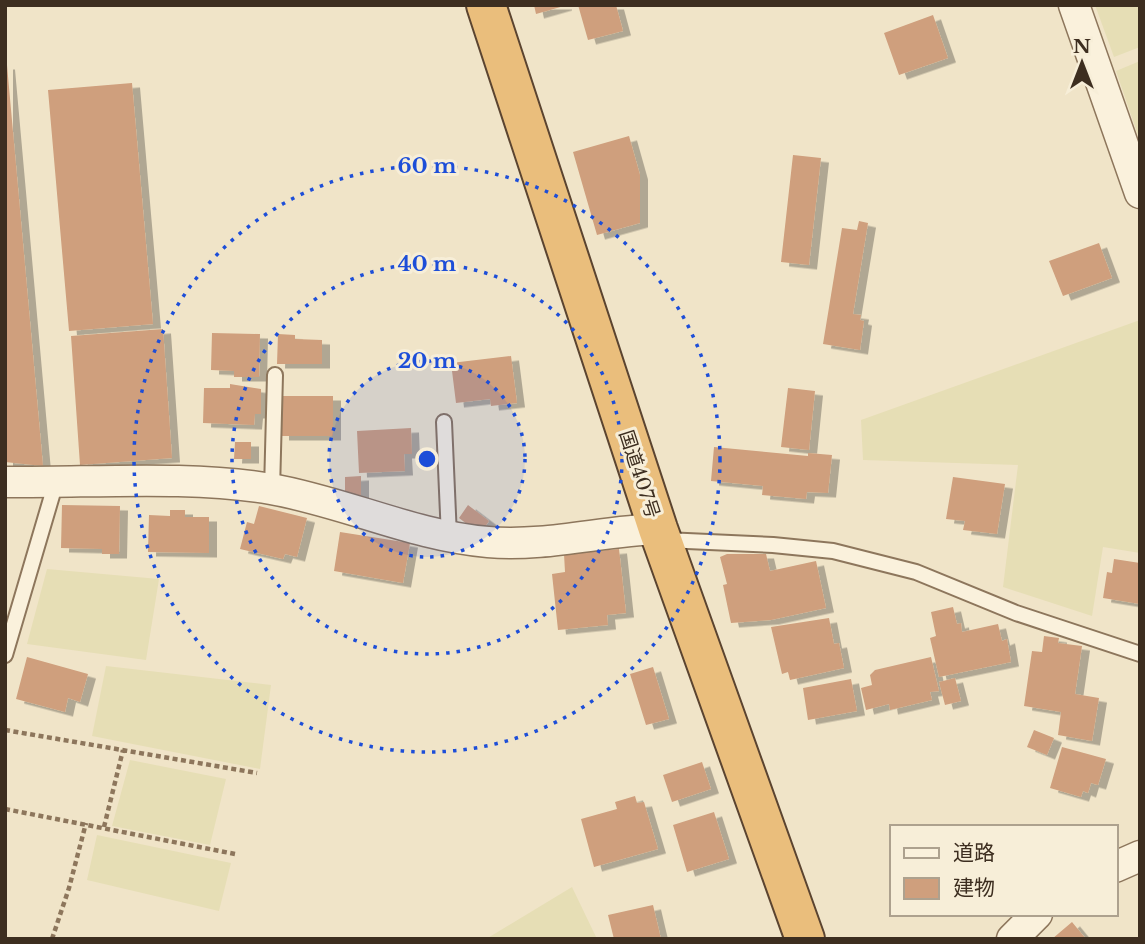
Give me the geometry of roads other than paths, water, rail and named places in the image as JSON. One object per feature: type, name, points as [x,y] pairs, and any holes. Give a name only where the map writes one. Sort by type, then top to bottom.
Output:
[{"type":"highway","name":"国道407号","points":[[486,5],[661,535],[804,939]]},
{"type":"street","points":[[1074,5],[1140,193]]},
{"type":"street","points":[[6,483],[219,484],[272,489],[449,537],[490,542],[661,535]]},
{"type":"street","points":[[1117,866],[1140,856]]},
{"type":"street","points":[[1012,939],[1035,916]]},
{"type":"lane","points":[[272,489],[275,375]]},
{"type":"lane","points":[[444,422],[449,537]]},
{"type":"lane","points":[[5,655],[56,482]]},
{"type":"lane","points":[[661,535],[833,551],[916,572],[1016,613],[1140,654]]}]
